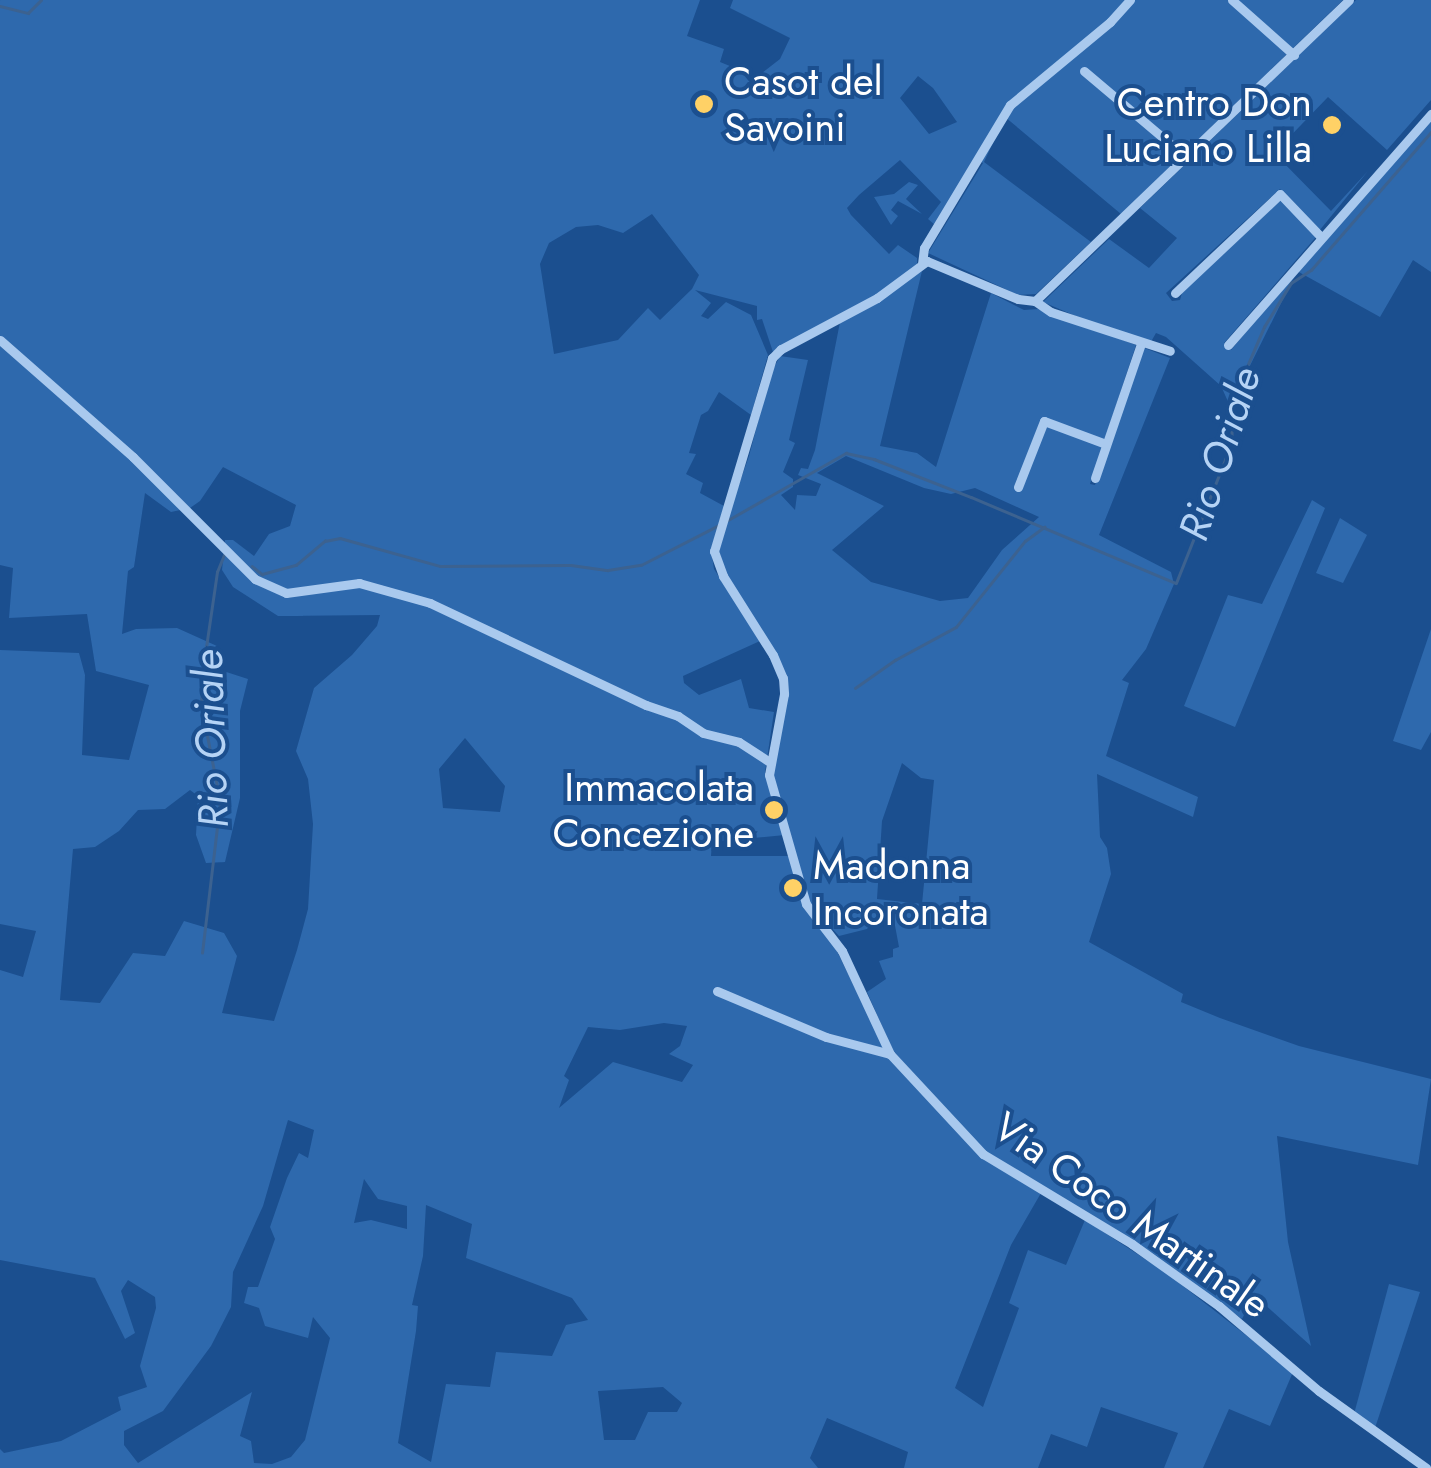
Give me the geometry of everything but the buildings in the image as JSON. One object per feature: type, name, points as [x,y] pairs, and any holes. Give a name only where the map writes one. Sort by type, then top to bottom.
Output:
[{"type":"street","points":[[1130,0],[1110,22],[1010,105],[924,248],[922,264],[936,262],[1018,300],[1035,302],[1050,312],[1170,352]]},
{"type":"street","points":[[1232,0],[1294,55]]},
{"type":"street","points":[[1035,302],[1349,0]]},
{"type":"street","points":[[1084,71],[1187,158]]},
{"type":"street","points":[[1228,345],[1431,114]]},
{"type":"street","points":[[1175,293],[1280,194],[1321,238]]},
{"type":"street","name":"Via Coco Martinale","points":[[922,264],[877,298],[772,358],[714,551],[716,562],[783,678],[784,694],[770,775],[806,904],[842,951],[890,1054],[983,1154],[1132,1244],[1219,1306],[1319,1391],[1426,1468]]},
{"type":"street","points":[[0,340],[133,457],[255,579],[286,593],[359,583],[430,603],[678,716],[703,733],[739,742],[770,762]]},
{"type":"street","points":[[1094,478],[1141,344]]},
{"type":"street","points":[[1018,486],[1044,422],[1106,444]]},
{"type":"street","points":[[717,991],[826,1037],[890,1054]]},
{"type":"shaded area","points":[[0,0],[700,0],[687,36],[724,49],[720,62],[757,77],[780,59],[790,38],[730,8],[733,0],[1343,0],[1121,214],[1005,117],[984,162],[1091,242],[1036,294],[1018,295],[928,253],[983,163],[978,160],[935,225],[928,219],[941,202],[900,160],[859,195],[847,208],[851,215],[889,254],[898,245],[917,258],[917,265],[878,296],[773,352],[762,319],[757,320],[757,306],[695,290],[711,303],[701,316],[708,319],[726,302],[751,315],[768,355],[751,415],[719,392],[708,411],[701,415],[689,453],[696,454],[686,474],[703,483],[700,493],[724,506],[711,550],[714,569],[760,641],[683,676],[684,683],[699,695],[741,679],[749,708],[774,712],[765,772],[785,835],[712,842],[711,856],[790,856],[803,907],[833,943],[889,1058],[949,1123],[1041,1193],[1011,1245],[955,1388],[983,1407],[1019,1308],[1009,1303],[1028,1250],[1066,1265],[1085,1220],[1165,1272],[1293,1372],[1270,1426],[1229,1409],[1203,1468],[1164,1468],[1178,1433],[1101,1407],[1087,1447],[1051,1434],[1038,1468],[904,1468],[908,1452],[827,1418],[810,1458],[818,1468],[0,1468],[0,1449],[4,1453],[61,1441],[121,1410],[118,1397],[147,1387],[140,1366],[156,1308],[155,1297],[128,1280],[121,1291],[135,1333],[125,1339],[95,1278],[0,1260],[0,970],[23,977],[36,931],[0,924],[0,650],[79,653],[85,675],[82,755],[129,760],[149,685],[96,671],[87,614],[9,618],[13,568],[0,565]],"holes":[[[918,76],[933,88],[957,122],[929,134],[900,98]],[[652,214],[699,275],[692,289],[660,320],[648,308],[618,340],[554,354],[540,264],[549,243],[576,227],[598,225],[623,233]],[[223,467],[296,505],[290,526],[269,534],[254,556],[233,540],[225,540],[222,570],[233,587],[278,616],[380,615],[377,626],[352,655],[314,688],[296,751],[308,779],[313,824],[308,909],[274,1021],[222,1013],[237,956],[224,933],[184,921],[165,956],[133,953],[100,1003],[60,1000],[73,849],[95,847],[119,831],[138,810],[165,809],[190,790],[198,796],[196,835],[206,863],[225,862],[240,798],[240,711],[248,679],[217,669],[217,646],[177,628],[136,629],[122,634],[128,571],[134,567],[145,493],[171,512],[200,501]],[[465,738],[505,786],[500,812],[443,808],[439,769]],[[664,1023],[687,1026],[680,1046],[669,1054],[693,1065],[682,1082],[613,1062],[559,1108],[569,1080],[564,1076],[588,1027],[620,1030]],[[288,1120],[314,1130],[308,1158],[299,1153],[287,1178],[270,1227],[275,1239],[258,1287],[248,1287],[244,1303],[259,1308],[265,1326],[308,1338],[313,1317],[330,1338],[305,1440],[291,1457],[272,1464],[254,1463],[251,1441],[240,1436],[252,1392],[138,1463],[124,1445],[124,1431],[163,1411],[211,1346],[231,1307],[233,1272],[263,1206]],[[364,1179],[378,1199],[407,1206],[407,1229],[371,1220],[354,1223]],[[426,1205],[472,1224],[466,1258],[572,1298],[588,1320],[566,1325],[552,1356],[496,1352],[490,1387],[446,1384],[431,1462],[398,1443],[418,1306],[412,1305],[423,1256]],[[663,1387],[682,1403],[677,1412],[648,1412],[635,1440],[604,1440],[598,1391]]]},
{"type":"shaded area","points":[[1356,0],[1431,0],[1431,100],[1387,150],[1328,97],[1274,153],[1331,211],[1368,171],[1319,231],[1280,189],[1166,293],[1172,301],[1180,300],[1182,293],[1281,200],[1316,237],[1224,343],[1231,350],[1322,239],[1431,119],[1431,272],[1413,260],[1380,317],[1297,271],[1230,406],[1221,386],[1166,337],[1156,333],[1148,347],[1043,302],[1109,239],[1149,268],[1177,238],[1140,208]]},
{"type":"shaded area","points":[[909,182],[918,185],[906,199],[922,214],[898,201],[891,210],[898,216],[891,225],[874,197],[894,194]]},
{"type":"shaded area","points":[[922,271],[880,446],[917,453],[936,467],[991,293],[1024,310],[1038,309],[1136,345],[1090,484],[1095,485],[1142,347],[1170,358],[1099,535],[1171,572],[1174,584],[1146,649],[1122,680],[1129,683],[1106,756],[1198,797],[1193,817],[1097,774],[1100,837],[1107,848],[1111,874],[1089,942],[1183,994],[1181,1002],[1220,1018],[1299,1046],[1431,1079],[1418,1165],[1277,1136],[1288,1242],[1311,1346],[1254,1295],[1242,1319],[1154,1254],[986,1152],[893,1051],[867,992],[886,979],[879,961],[893,957],[893,949],[899,947],[893,915],[875,918],[867,929],[839,936],[809,904],[771,774],[785,678],[724,573],[718,544],[749,456],[771,373],[780,356],[808,360],[789,440],[795,443],[783,472],[793,479],[793,487],[781,495],[795,510],[797,495],[816,496],[821,484],[798,475],[801,468],[808,469],[815,450],[840,322]],"holes":[[[846,456],[924,488],[951,494],[975,488],[1039,517],[1002,550],[968,598],[940,601],[871,582],[832,550],[884,506],[817,473]],[[902,763],[921,778],[934,780],[922,904],[877,899],[882,821]]]},
{"type":"shaded area","points":[[1312,500],[1325,508],[1235,727],[1184,706],[1228,595],[1262,604]]},
{"type":"shaded area","points":[[1340,518],[1367,535],[1343,583],[1316,573]]},
{"type":"shaded area","points":[[1431,629],[1431,732],[1421,750],[1393,741]]},
{"type":"shaded area","points":[[1389,1284],[1420,1292],[1375,1428],[1354,1414]]},
{"type":"waterway","points":[[0,6],[28,13],[41,0]]},
{"type":"waterway","name":"Rio Oriale","points":[[728,520],[846,453],[874,459],[971,497],[1176,583],[1232,442],[1230,406],[1264,327],[1291,283],[1311,270],[1431,132]]},
{"type":"waterway","name":"Rio Oriale","points":[[571,565],[608,570],[641,565],[719,525]]},
{"type":"waterway","points":[[855,688],[895,660],[956,627],[1025,541],[1044,527]]},
{"type":"waterway","name":"Rio Oriale","points":[[252,566],[262,574],[296,565],[325,541],[340,538],[440,566],[569,565]]},
{"type":"waterway","name":"Rio Oriale","points":[[202,953],[220,802],[201,705],[203,668],[217,572],[224,555]]},
{"type":"place","name":"Casot del Savoini","points":[[704,104]]},
{"type":"place","name":"Centro Don Luciano Lilla","points":[[1332,125]]},
{"type":"place","name":"Immacolata Concezione","points":[[774,810]]},
{"type":"place","name":"Madonna Incoronata","points":[[793,888]]}]
